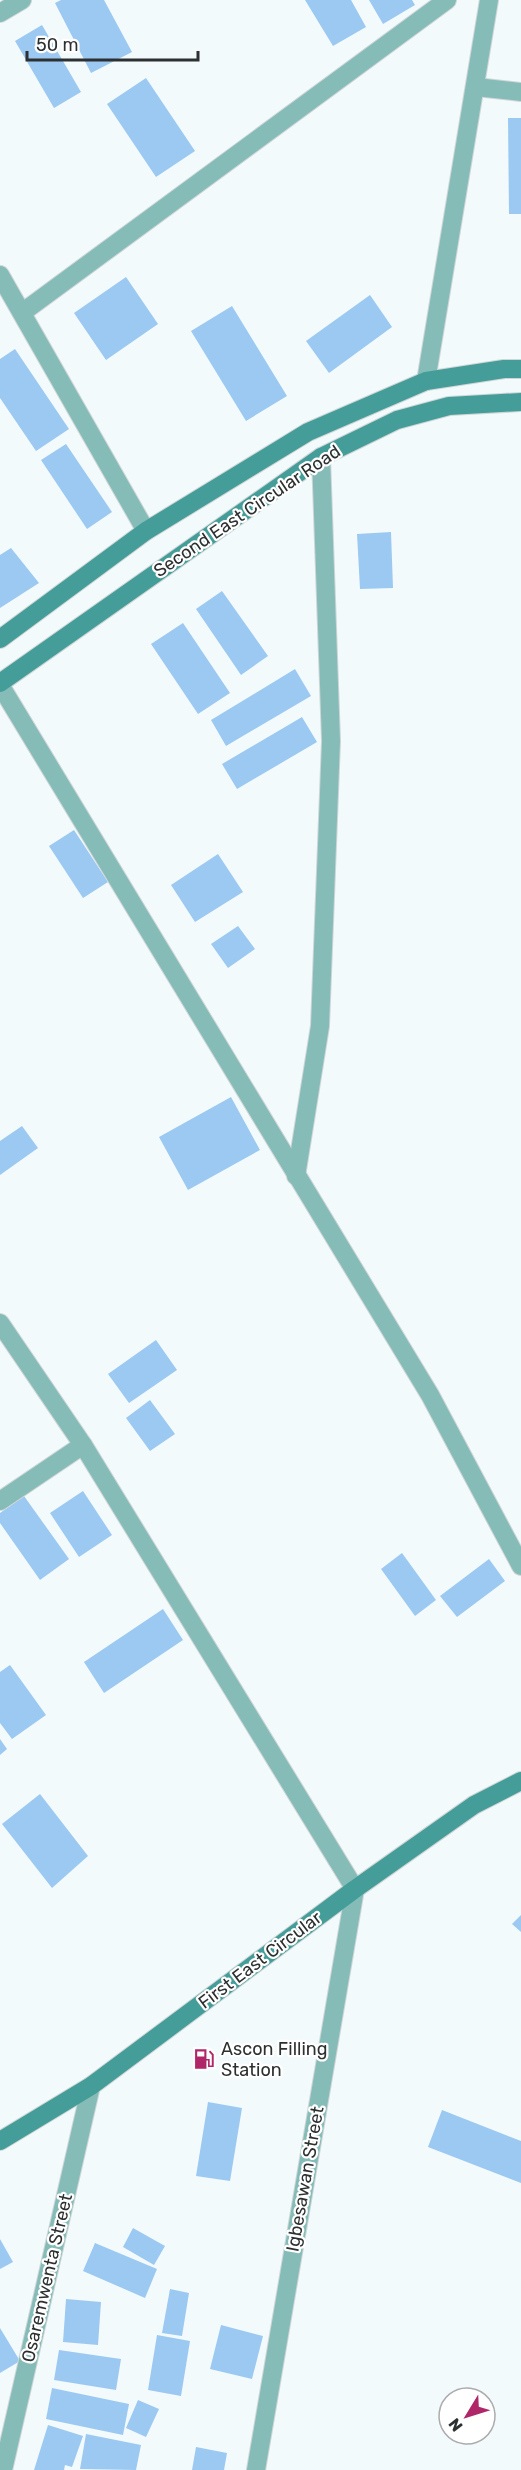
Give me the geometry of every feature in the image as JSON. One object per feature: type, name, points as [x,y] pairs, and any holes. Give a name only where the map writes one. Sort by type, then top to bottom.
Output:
[{"type":"main road","name":"Second East Circular Road","points":[[0,639],[146,531],[308,432],[426,381],[504,369],[521,369]]},
{"type":"main road","name":"Second East Circular Road","points":[[0,684],[321,458],[397,420],[449,406],[521,402]]},
{"type":"main road","name":"First East Circular","points":[[2,2135],[91,2086],[355,1889],[474,1805],[521,1781]]},
{"type":"street","points":[[0,13],[22,0]]},
{"type":"street","points":[[23,312],[447,0]]},
{"type":"street","points":[[426,381],[489,0]]},
{"type":"street","points":[[476,87],[521,92]]},
{"type":"street","points":[[0,275],[146,531]]},
{"type":"street","points":[[296,1176],[320,1026],[331,741],[321,458]]},
{"type":"street","points":[[0,684],[430,1395],[521,1566]]},
{"type":"street","points":[[0,1323],[83,1445],[355,1889]]},
{"type":"street","points":[[0,1501],[83,1445]]},
{"type":"street","name":"Igbesawan Street","points":[[256,2470],[355,1889]]},
{"type":"street","name":"Osaremwenta Street","points":[[3,2470],[91,2086]]},
{"type":"building","points":[[61,0],[104,0],[132,52],[91,73],[55,3]]},
{"type":"building","points":[[305,0],[351,0],[366,27],[333,46]]},
{"type":"building","points":[[369,0],[412,0],[415,5],[383,24]]},
{"type":"building","points":[[42,25],[81,92],[54,108],[15,41]]},
{"type":"building","points":[[146,78],[195,151],[156,177],[107,104]]},
{"type":"building","points":[[508,118],[521,118],[521,214],[509,214]]},
{"type":"building","points":[[126,277],[158,324],[106,360],[74,313]]},
{"type":"building","points":[[370,295],[392,327],[329,373],[306,341]]},
{"type":"building","points":[[232,306],[287,396],[246,421],[191,331]]},
{"type":"building","points":[[15,349],[69,429],[36,451],[0,398],[0,359]]},
{"type":"building","points":[[66,444],[112,512],[87,529],[41,460]]},
{"type":"building","points":[[391,532],[393,588],[360,589],[357,534]]},
{"type":"building","points":[[11,548],[39,583],[0,608],[0,555]]},
{"type":"building","points":[[222,591],[268,656],[241,675],[196,609]]},
{"type":"building","points":[[183,623],[230,693],[198,714],[151,644]]},
{"type":"building","points":[[295,669],[311,696],[226,746],[211,720]]},
{"type":"building","points":[[302,717],[317,742],[237,789],[222,764]]},
{"type":"building","points":[[74,830],[108,882],[83,898],[49,846]]},
{"type":"building","points":[[218,854],[243,892],[195,922],[171,885]]},
{"type":"building","points":[[238,926],[255,949],[228,968],[211,944]]},
{"type":"building","points":[[231,1097],[260,1150],[188,1190],[159,1137]]},
{"type":"building","points":[[22,1126],[38,1148],[0,1175],[0,1141]]},
{"type":"building","points":[[156,1340],[177,1370],[129,1403],[108,1374]]},
{"type":"building","points":[[150,1400],[175,1434],[150,1451],[126,1418]]},
{"type":"building","points":[[83,1491],[112,1535],[79,1557],[50,1513]]},
{"type":"building","points":[[24,1496],[69,1559],[40,1580],[0,1523],[0,1513]]},
{"type":"building","points":[[402,1553],[436,1600],[415,1616],[381,1569]]},
{"type":"building","points":[[489,1559],[505,1581],[457,1617],[440,1596]]},
{"type":"building","points":[[163,1609],[183,1640],[104,1693],[84,1662]]},
{"type":"building","points":[[10,1665],[46,1715],[12,1739],[0,1723],[0,1672]]},
{"type":"building","points":[[0,1739],[7,1749],[0,1755]]},
{"type":"building","points":[[40,1794],[88,1856],[52,1888],[2,1824]]},
{"type":"building","points":[[521,1915],[521,1932],[512,1924]]},
{"type":"building","points":[[208,2102],[242,2108],[230,2181],[196,2176]]},
{"type":"building","points":[[442,2110],[521,2141],[521,2183],[428,2147]]},
{"type":"building","points":[[133,2228],[165,2246],[154,2265],[123,2247]]},
{"type":"building","points":[[0,2239],[13,2262],[0,2269]]},
{"type":"building","points":[[95,2243],[157,2269],[145,2298],[83,2271]]},
{"type":"building","points":[[170,2289],[189,2293],[182,2336],[162,2333]]},
{"type":"building","points":[[66,2299],[101,2302],[98,2345],[63,2342]]},
{"type":"building","points":[[221,2325],[263,2336],[252,2379],[210,2369]]},
{"type":"building","points":[[0,2328],[20,2361],[0,2373]]},
{"type":"building","points":[[157,2335],[190,2341],[181,2396],[148,2390]]},
{"type":"building","points":[[59,2350],[121,2359],[116,2390],[54,2380]]},
{"type":"building","points":[[52,2388],[129,2404],[123,2435],[46,2419]]},
{"type":"building","points":[[138,2400],[159,2409],[146,2437],[126,2428]]},
{"type":"building","points":[[48,2425],[83,2436],[72,2467],[65,2465],[64,2470],[34,2470]]},
{"type":"building","points":[[86,2434],[141,2445],[136,2470],[80,2469]]},
{"type":"building","points":[[196,2447],[227,2453],[224,2470],[192,2470]]},
{"type":"place","name":"Ascon Filling Station","points":[[204,2059]]}]
